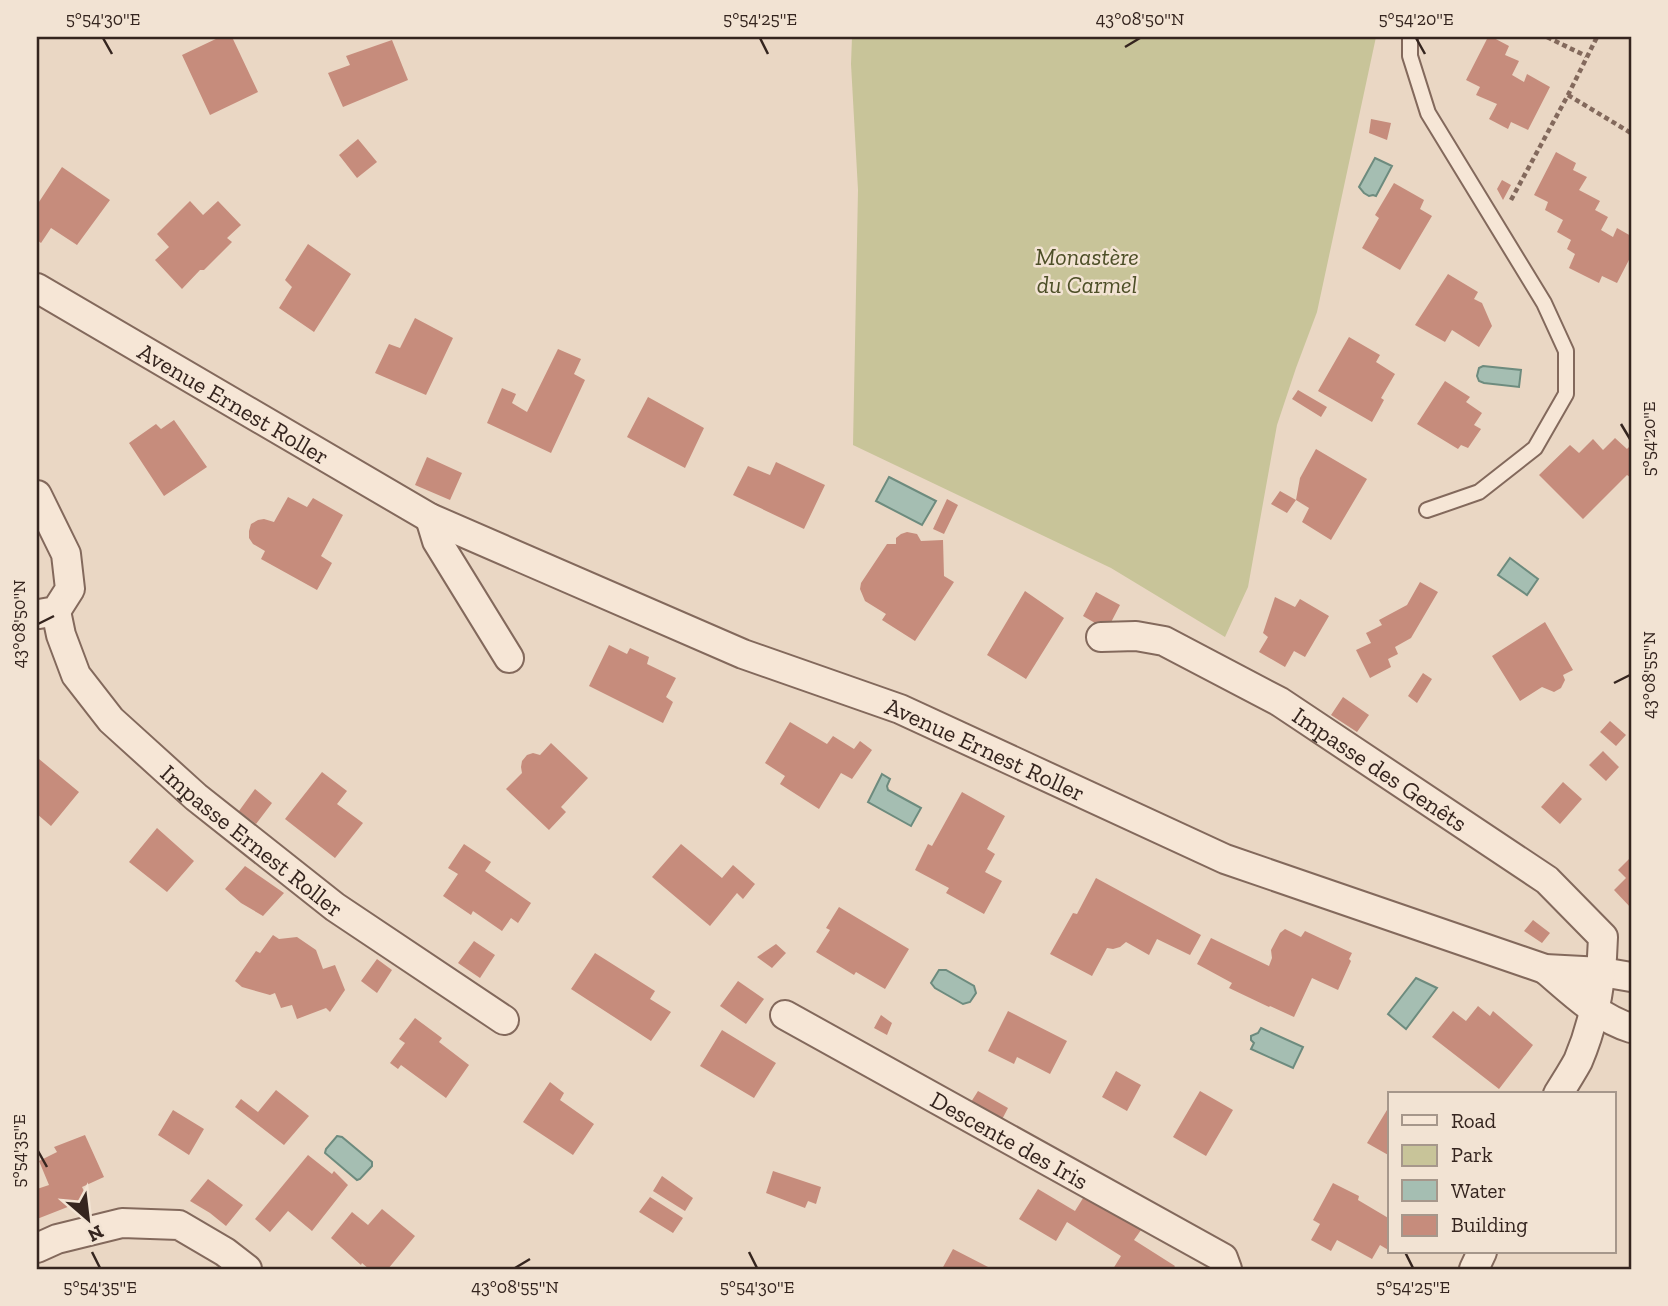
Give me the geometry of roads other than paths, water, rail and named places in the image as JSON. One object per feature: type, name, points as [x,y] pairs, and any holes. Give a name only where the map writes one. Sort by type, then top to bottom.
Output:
[{"type":"street","name":"Avenue Ernest Roller","points":[[37,288],[430,518],[743,654],[900,709],[1225,859],[1545,970],[1602,972],[1631,977]]},
{"type":"street","points":[[37,495],[66,554],[70,589],[46,613]]},
{"type":"street","points":[[430,518],[437,541],[509,659]]},
{"type":"street","name":"Impasse Ernest Roller","points":[[46,613],[61,635],[76,675],[111,720],[196,797],[335,906],[504,1020]]},
{"type":"street","name":"Impasse des Genêts","points":[[1101,637],[1136,636],[1164,641],[1280,702],[1546,880],[1603,937],[1602,972]]},
{"type":"street","name":"Avenue Ernest Roller","points":[[1545,970],[1595,1010],[1631,1028]]},
{"type":"street","points":[[1559,1092],[1578,1061],[1595,1010],[1602,972]]},
{"type":"street","name":"Descente des Iris","points":[[785,1015],[1223,1258],[1227,1269]]},
{"type":"street","points":[[37,1248],[57,1239],[122,1223],[179,1225],[225,1252],[247,1269]]},
{"type":"lane","points":[[1410,37],[1410,56],[1428,113],[1545,303],[1566,351],[1566,394],[1535,448],[1479,492],[1427,510]]},
{"type":"water","points":[[1375,158],[1392,166],[1376,196],[1369,196],[1359,187]]},
{"type":"water","points":[[1483,366],[1521,370],[1519,387],[1479,381],[1479,368]]},
{"type":"water","points":[[889,477],[936,501],[922,525],[876,501]]},
{"type":"water","points":[[1510,558],[1538,579],[1527,595],[1498,575]]},
{"type":"water","points":[[882,774],[890,779],[888,790],[921,808],[911,826],[868,802]]},
{"type":"water","points":[[939,970],[946,970],[974,986],[976,993],[970,1002],[963,1004],[935,988],[931,983]]},
{"type":"water","points":[[1416,978],[1437,988],[1406,1029],[1388,1014]]},
{"type":"water","points":[[1261,1028],[1303,1047],[1293,1068],[1251,1049],[1254,1043],[1251,1036]]},
{"type":"water","points":[[337,1136],[342,1137],[372,1162],[372,1166],[360,1179],[357,1180],[325,1153]]},
{"type":"park label","name":"Monastère du Carmel","points":[[1087,270]]}]
